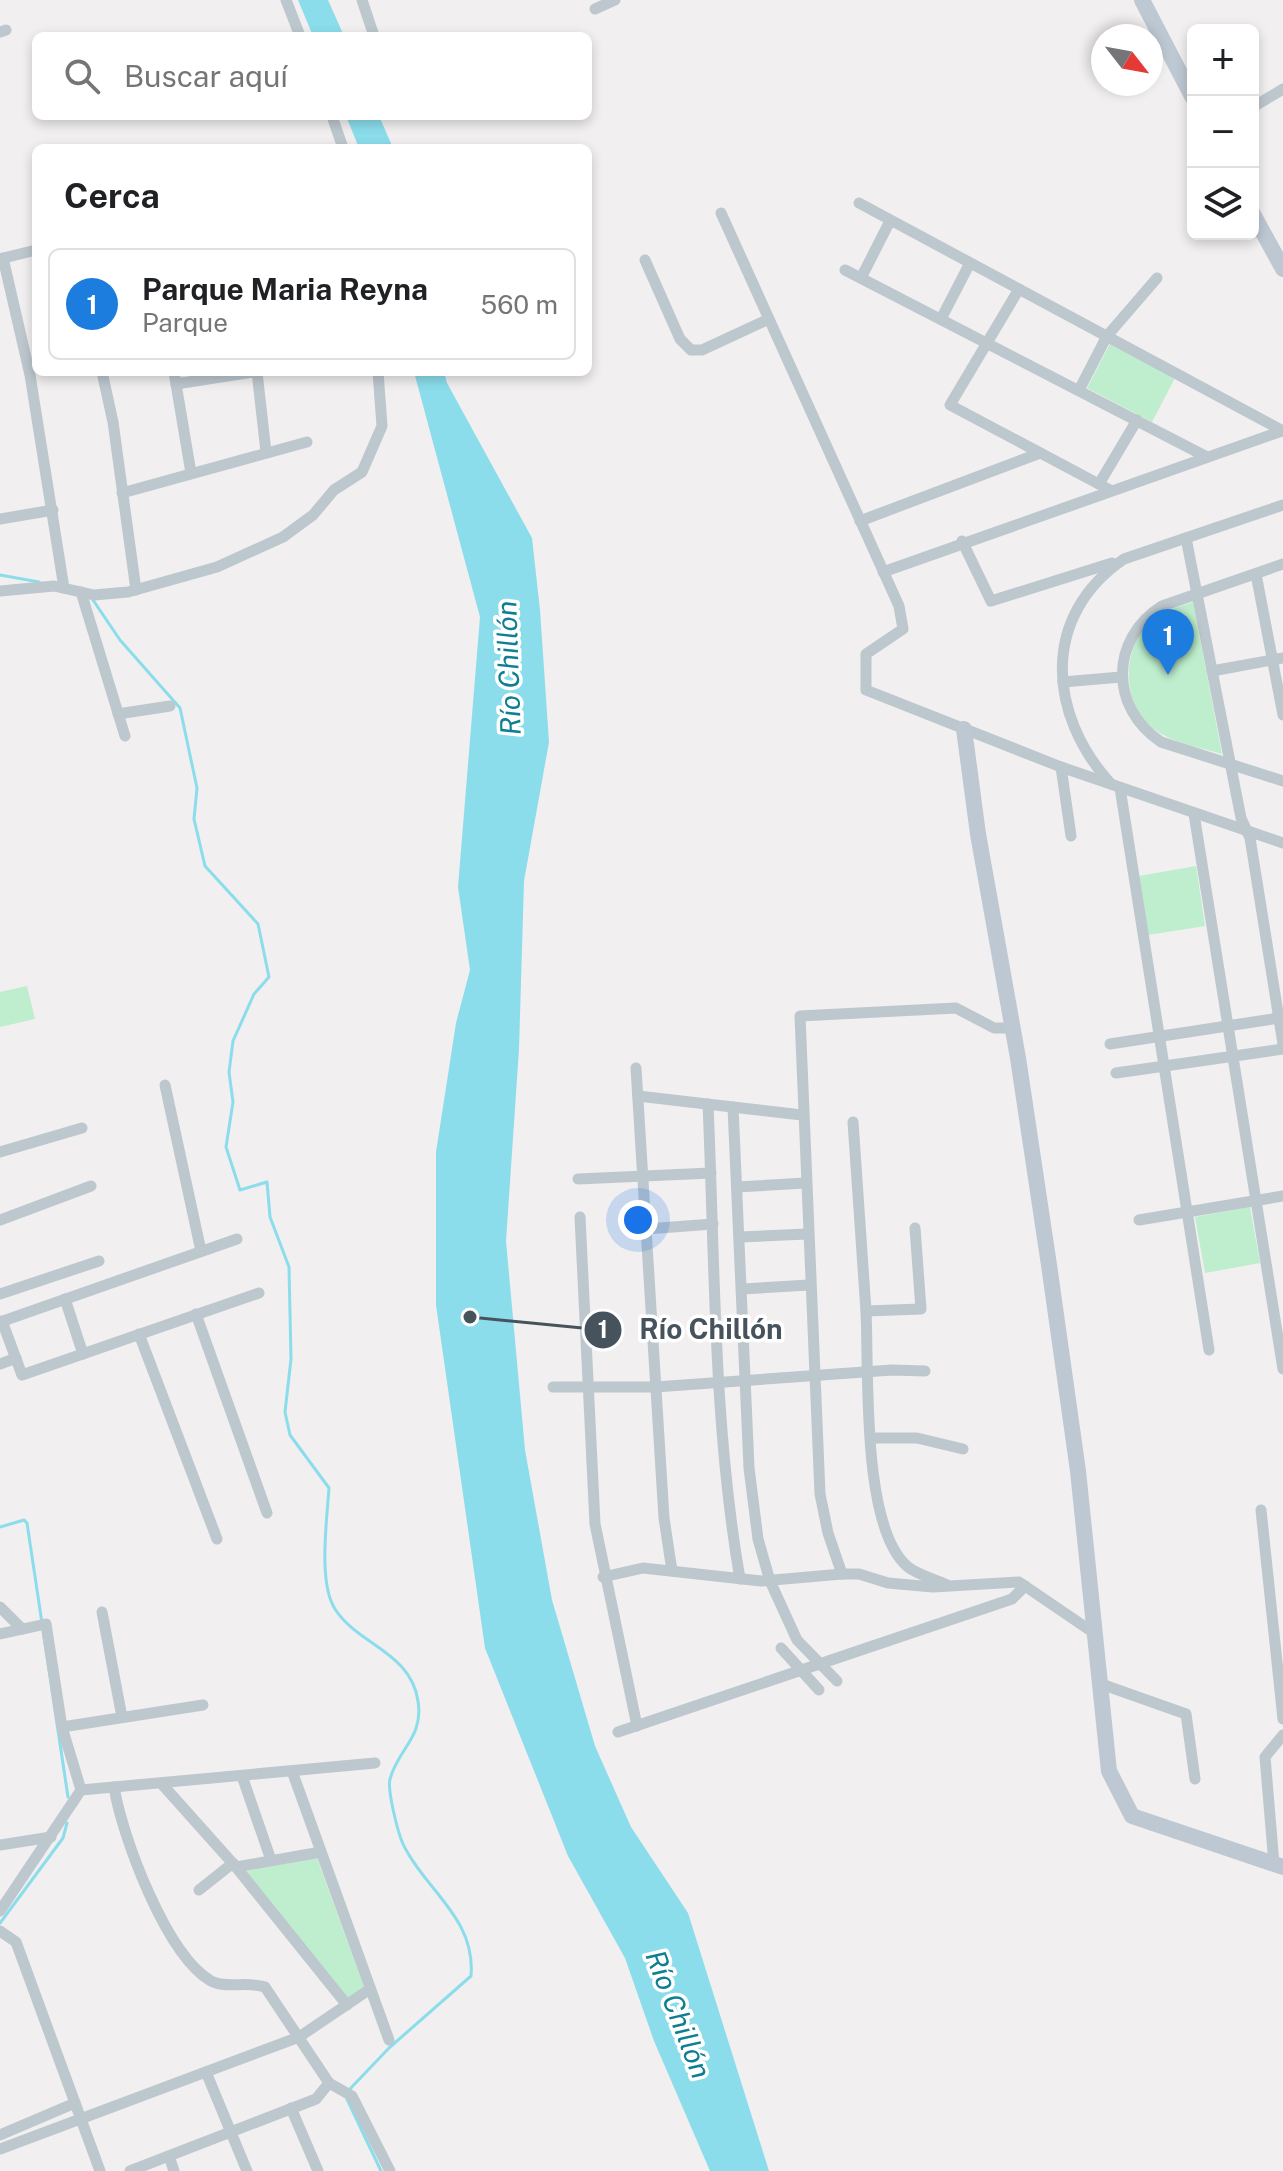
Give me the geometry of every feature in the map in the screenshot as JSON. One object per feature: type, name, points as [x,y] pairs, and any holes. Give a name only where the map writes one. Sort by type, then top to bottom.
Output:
[{"type":"street","points":[[286,0],[298,32]]},
{"type":"street","points":[[362,0],[373,32]]},
{"type":"street","points":[[595,9],[615,0]]},
{"type":"street","points":[[1142,0],[1192,96]]},
{"type":"street","points":[[1259,103],[1283,89]]},
{"type":"street","points":[[333,120],[342,144]]},
{"type":"street","points":[[859,203],[1282,431]]},
{"type":"street","points":[[721,213],[899,606],[903,629],[866,654],[866,690],[1061,767],[1283,843]]},
{"type":"street","points":[[861,278],[890,221]]},
{"type":"street","points":[[1259,225],[1283,269]]},
{"type":"street","points":[[32,251],[2,259],[30,375],[64,588]]},
{"type":"street","points":[[645,260],[680,339],[691,350],[702,350],[769,319]]},
{"type":"street","points":[[941,319],[970,263]]},
{"type":"street","points":[[845,270],[1207,457]]},
{"type":"street","points":[[1079,390],[1107,336],[1157,278]]},
{"type":"street","points":[[1019,289],[950,405],[1105,487]]},
{"type":"street","points":[[0,306],[13,300]]},
{"type":"street","points":[[103,376],[136,590]]},
{"type":"street","points":[[191,473],[175,378],[202,376]]},
{"type":"street","points":[[256,376],[266,452]]},
{"type":"street","points":[[0,591],[64,588],[94,595],[136,590],[217,567],[283,537],[313,515],[334,490],[362,472],[382,426],[378,376]]},
{"type":"street","points":[[1105,487],[1137,420]]},
{"type":"street","points":[[883,572],[1105,487],[1282,431]]},
{"type":"street","points":[[122,493],[307,442]]},
{"type":"street","points":[[860,521],[1040,453]]},
{"type":"street","points":[[962,541],[993,601],[1283,505]]},
{"type":"street","points":[[0,519],[53,510]]},
{"type":"street","points":[[1116,1073],[1283,1046],[1247,833],[1230,765],[1186,538]]},
{"type":"street","points":[[1124,559],[1106,571],[1080,604],[1065,641],[1064,701],[1074,731],[1091,762],[1116,786],[1209,1350]]},
{"type":"street","points":[[1283,564],[1148,615],[1126,646],[1121,677],[1130,710],[1148,733],[1175,748],[1283,781]]},
{"type":"street","points":[[1256,574],[1278,659],[1283,715]]},
{"type":"street","points":[[81,592],[125,736]]},
{"type":"street","points":[[1212,671],[1278,659]]},
{"type":"street","points":[[1063,682],[1121,677]]},
{"type":"street","points":[[118,714],[170,706]]},
{"type":"street","points":[[964,729],[1078,1471],[1109,1771],[1132,1816],[1279,1866],[1265,1757],[1283,1735]]},
{"type":"street","points":[[1061,767],[1071,836]]},
{"type":"street","points":[[1194,814],[1283,1369]]},
{"type":"street","points":[[842,1574],[820,1494],[800,1016],[956,1008],[994,1028],[1012,1028]]},
{"type":"street","points":[[1110,1044],[1279,1018]]},
{"type":"street","points":[[636,1068],[664,1518],[672,1571]]},
{"type":"street","points":[[165,1085],[201,1251]]},
{"type":"street","points":[[638,1096],[802,1115]]},
{"type":"street","points":[[708,1104],[728,1510],[740,1579]]},
{"type":"street","points":[[733,1107],[748,1380],[749,1468],[758,1539],[770,1581],[797,1640],[837,1681]]},
{"type":"street","points":[[853,1122],[873,1475],[885,1535],[908,1567],[949,1586]]},
{"type":"street","points":[[0,1152],[82,1128]]},
{"type":"street","points":[[578,1179],[711,1173]]},
{"type":"street","points":[[737,1187],[805,1183]]},
{"type":"street","points":[[0,1220],[91,1186]]},
{"type":"street","points":[[1139,1220],[1283,1196]]},
{"type":"street","points":[[580,1217],[595,1524],[603,1577],[637,1726]]},
{"type":"street","points":[[646,1229],[713,1224]]},
{"type":"street","points":[[866,1311],[921,1309],[915,1228]]},
{"type":"street","points":[[740,1237],[807,1234]]},
{"type":"street","points":[[237,1239],[1,1321],[22,1375],[259,1293]]},
{"type":"street","points":[[0,1294],[99,1261]]},
{"type":"street","points":[[743,1289],[809,1285]]},
{"type":"street","points":[[65,1299],[83,1354]]},
{"type":"street","points":[[196,1314],[267,1513]]},
{"type":"street","points":[[139,1334],[217,1539]]},
{"type":"street","points":[[0,1364],[16,1358]]},
{"type":"street","points":[[553,1387],[655,1387],[925,1371]]},
{"type":"street","points":[[871,1438],[917,1438],[963,1449]]},
{"type":"street","points":[[1261,1510],[1283,1719]]},
{"type":"street","points":[[603,1577],[643,1568],[770,1581],[859,1574],[888,1583],[949,1586],[1016,1582],[1094,1633]]},
{"type":"street","points":[[618,1732],[1012,1599],[1025,1586]]},
{"type":"street","points":[[0,1607],[22,1629]]},
{"type":"street","points":[[102,1612],[122,1717]]},
{"type":"street","points":[[0,1634],[46,1624],[62,1727],[81,1790],[0,1911]]},
{"type":"street","points":[[781,1648],[819,1690]]},
{"type":"street","points":[[1101,1684],[1186,1714],[1195,1779]]},
{"type":"street","points":[[62,1727],[203,1705]]},
{"type":"street","points":[[81,1790],[375,1763]]},
{"type":"street","points":[[292,1771],[389,2040]]},
{"type":"street","points":[[242,1776],[271,1860]]},
{"type":"street","points":[[161,1783],[234,1865],[347,2005]]},
{"type":"street","points":[[114,1787],[120,1825],[166,1929],[197,1970],[213,1983],[265,1987],[329,2083],[352,2096],[390,2171]]},
{"type":"street","points":[[0,1845],[51,1837]]},
{"type":"street","points":[[199,1890],[234,1865],[321,1852]]},
{"type":"street","points":[[0,1931],[16,1942],[100,2171]]},
{"type":"street","points":[[0,2149],[299,2037],[370,1989]]},
{"type":"street","points":[[206,2072],[247,2171]]},
{"type":"street","points":[[130,2171],[316,2099],[329,2083]]},
{"type":"street","points":[[0,2135],[75,2103]]},
{"type":"street","points":[[291,2108],[318,2171]]},
{"type":"street","points":[[169,2156],[174,2171]]},
{"type":"green space","points":[[1110,344],[1175,378],[1152,422],[1087,388]]},
{"type":"green space","points":[[1193,602],[1222,754],[1160,733],[1143,717],[1131,691],[1130,662],[1140,635],[1159,615]]},
{"type":"green space","points":[[1196,866],[1205,926],[1148,935],[1139,876]]},
{"type":"green space","points":[[27,986],[35,1019],[0,1027],[0,992]]},
{"type":"green space","points":[[1250,1207],[1260,1263],[1205,1273],[1195,1217]]},
{"type":"green space","points":[[317,1858],[364,1987],[348,1998],[246,1871]]},
{"type":"water","points":[[298,0],[328,0],[342,32],[311,32]]},
{"type":"water","points":[[348,120],[381,120],[391,144],[357,144]]},
{"type":"water","points":[[415,376],[445,376],[532,538],[549,742],[524,881],[519,1049],[506,1241],[525,1450],[552,1600],[595,1746],[631,1827],[688,1913],[769,2171],[710,2171],[654,2041],[625,1958],[568,1856],[485,1648],[436,1305],[436,1152],[456,1023],[470,970],[458,887],[480,617]]},
{"type":"waterway","points":[[0,575],[39,582]]},
{"type":"waterway","points":[[93,600],[120,640],[180,708],[197,788],[194,819],[205,866],[258,924],[269,977],[254,994],[233,1041],[229,1072],[233,1102],[226,1147],[240,1190],[267,1182],[270,1217],[289,1267],[291,1359],[285,1412],[290,1435],[329,1488],[325,1567],[330,1598],[345,1621],[405,1671],[418,1701],[419,1713],[414,1734],[389,1784],[398,1831],[412,1860],[457,1921],[466,1937],[470,1956],[471,1976],[389,2048],[348,2091]]},
{"type":"waterway","points":[[0,1527],[24,1520],[27,1523],[68,1797]]},
{"type":"waterway","points":[[0,1923],[63,1838],[67,1823]]},
{"type":"waterway","points":[[347,2099],[381,2171]]},
{"type":"place","name":"Parque Maria Reyna","points":[[1168,675]]},
{"type":"place","name":"Río Chillón","points":[[470,1317]]}]
